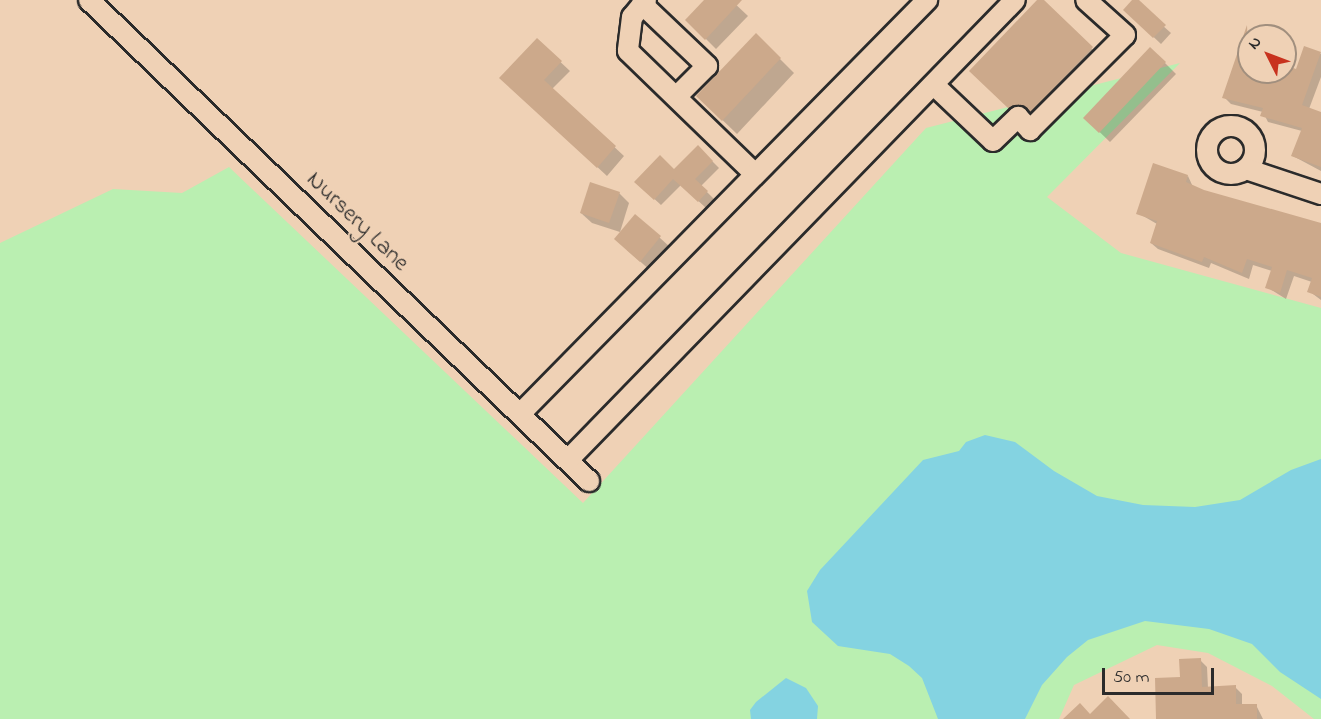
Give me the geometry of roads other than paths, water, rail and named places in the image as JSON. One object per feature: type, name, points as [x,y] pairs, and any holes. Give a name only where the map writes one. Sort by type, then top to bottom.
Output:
[{"type":"street","name":"Nursery Lane","points":[[89,0],[589,481]]},
{"type":"street","points":[[520,414],[754,173],[927,0]]},
{"type":"street","points":[[568,460],[1015,0]]},
{"type":"street","points":[[934,85],[993,141],[1018,117],[1030,130],[1125,35],[1086,0]]},
{"type":"street","points":[[677,96],[707,66],[644,2],[632,17],[628,51],[754,173]]},
{"type":"street","points":[[1246,170],[1321,194]]},
{"type":"water","points":[[985,435],[1015,442],[1054,471],[1097,496],[1143,505],[1195,507],[1240,500],[1291,470],[1321,459],[1321,699],[1280,672],[1252,644],[1209,629],[1145,621],[1088,640],[1067,657],[1042,685],[1025,719],[938,719],[922,678],[909,666],[890,654],[838,646],[812,622],[807,591],[820,570],[923,460],[959,451],[966,442]]},
{"type":"water","points":[[786,678],[806,688],[818,706],[817,719],[751,719],[750,710],[756,702]]}]
